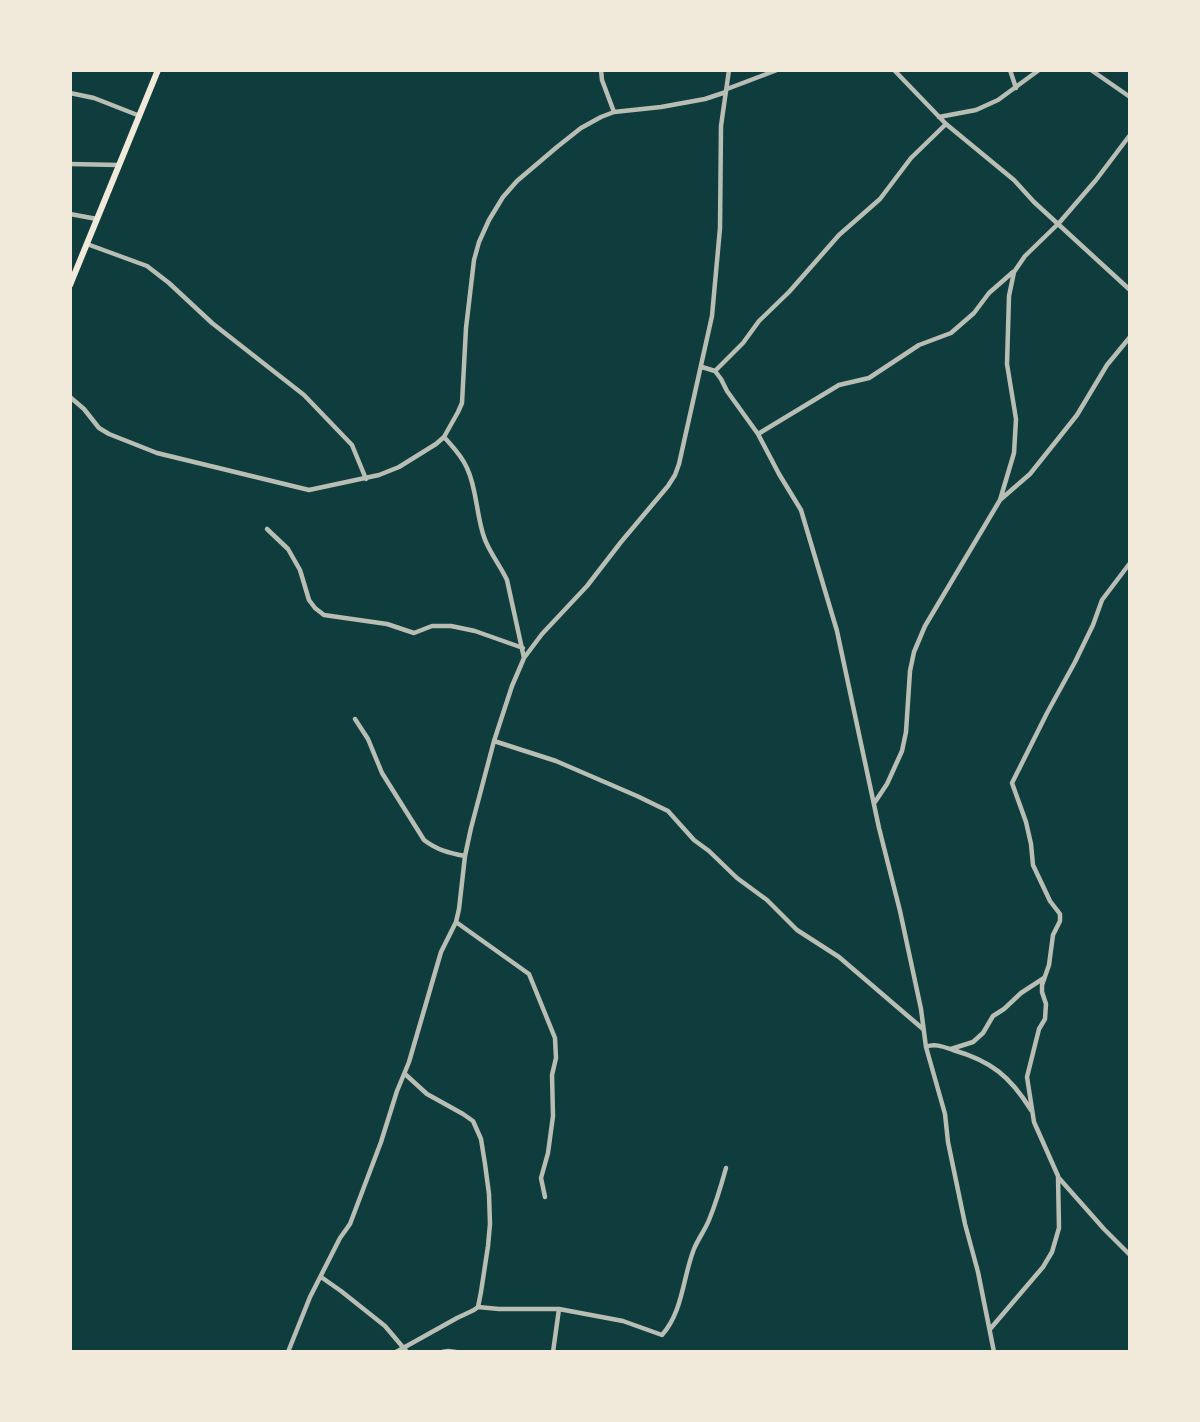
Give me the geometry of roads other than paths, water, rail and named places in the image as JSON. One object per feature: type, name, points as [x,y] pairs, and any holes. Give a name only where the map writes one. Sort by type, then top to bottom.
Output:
[{"type":"main road","points":[[70,285],[158,70]]},
{"type":"street","points":[[601,70],[614,112]]},
{"type":"street","points":[[288,1352],[310,1297],[350,1224],[405,1074],[441,952],[456,922],[465,856],[494,741],[524,658],[542,634],[587,586],[675,475],[680,464],[712,316],[720,228],[721,126],[729,70]]},
{"type":"street","points":[[70,397],[99,428],[157,453],[309,490],[366,479],[399,467],[444,437],[462,403],[466,328],[474,260],[489,220],[517,181],[582,128],[601,117],[614,112],[705,99],[777,70]]},
{"type":"street","points":[[894,70],[946,124],[1014,180],[1034,202],[1130,290]]},
{"type":"street","points":[[1010,70],[1016,88]]},
{"type":"street","points":[[939,117],[976,110],[998,100],[1040,70]]},
{"type":"street","points":[[1091,70],[1130,97]]},
{"type":"street","points":[[70,93],[94,98],[140,116]]},
{"type":"street","points":[[715,371],[839,235],[880,199],[911,158],[946,124]]},
{"type":"street","points":[[758,434],[839,385],[869,378],[919,345],[951,333],[974,313],[989,293],[1014,272],[1025,256],[1059,223],[1130,135]]},
{"type":"street","points":[[70,164],[120,165]]},
{"type":"street","points":[[70,214],[97,219]]},
{"type":"street","points":[[87,244],[147,266],[212,323],[303,395],[352,445],[366,479]]},
{"type":"street","points":[[874,804],[887,784],[902,751],[914,652],[925,626],[1000,500],[1014,453],[1016,419],[1007,364],[1009,296],[1014,272]]},
{"type":"street","points":[[1000,500],[1030,474],[1077,415],[1107,365],[1130,338]]},
{"type":"street","points":[[702,367],[715,371],[758,434],[801,510],[838,631],[874,804],[900,911],[926,1047],[941,1096],[965,1224],[995,1352]]},
{"type":"street","points":[[444,437],[461,456],[468,469],[479,523],[488,549],[507,580],[524,658]]},
{"type":"street","points":[[267,529],[288,549],[300,570],[309,600],[324,615],[387,624],[414,633],[432,626],[451,626],[475,631],[523,648]]},
{"type":"street","points":[[1130,563],[1102,600],[1075,662],[1012,783],[1026,822],[1033,865],[1050,901],[1060,914],[1042,988],[1046,1004],[1045,1019],[1039,1029],[1027,1077],[1031,1110],[1058,1176],[1130,1255]]},
{"type":"street","points":[[355,719],[368,739],[382,773],[424,840],[446,852],[465,856]]},
{"type":"street","points":[[494,741],[556,761],[668,811],[694,840],[737,878],[768,900],[797,930],[839,957],[924,1030]]},
{"type":"street","points":[[456,922],[529,974],[555,1038],[553,1116],[548,1153],[541,1178],[545,1196]]},
{"type":"street","points":[[950,1049],[973,1042],[983,1033],[993,1016],[1045,977]]},
{"type":"street","points":[[926,1047],[936,1045],[950,1049],[981,1060],[1003,1073],[1031,1110]]},
{"type":"street","points":[[405,1074],[427,1094],[470,1118],[481,1139],[489,1194],[490,1224],[478,1307]]},
{"type":"street","points":[[396,1352],[478,1307],[559,1309],[623,1321],[662,1335],[675,1314],[694,1249],[711,1216],[726,1168]]},
{"type":"street","points":[[990,1328],[1043,1267],[1052,1252],[1059,1228],[1058,1176]]},
{"type":"street","points":[[321,1277],[384,1325],[407,1352]]},
{"type":"street","points":[[553,1352],[559,1309]]},
{"type":"street","points":[[442,1352],[456,1352]]}]
